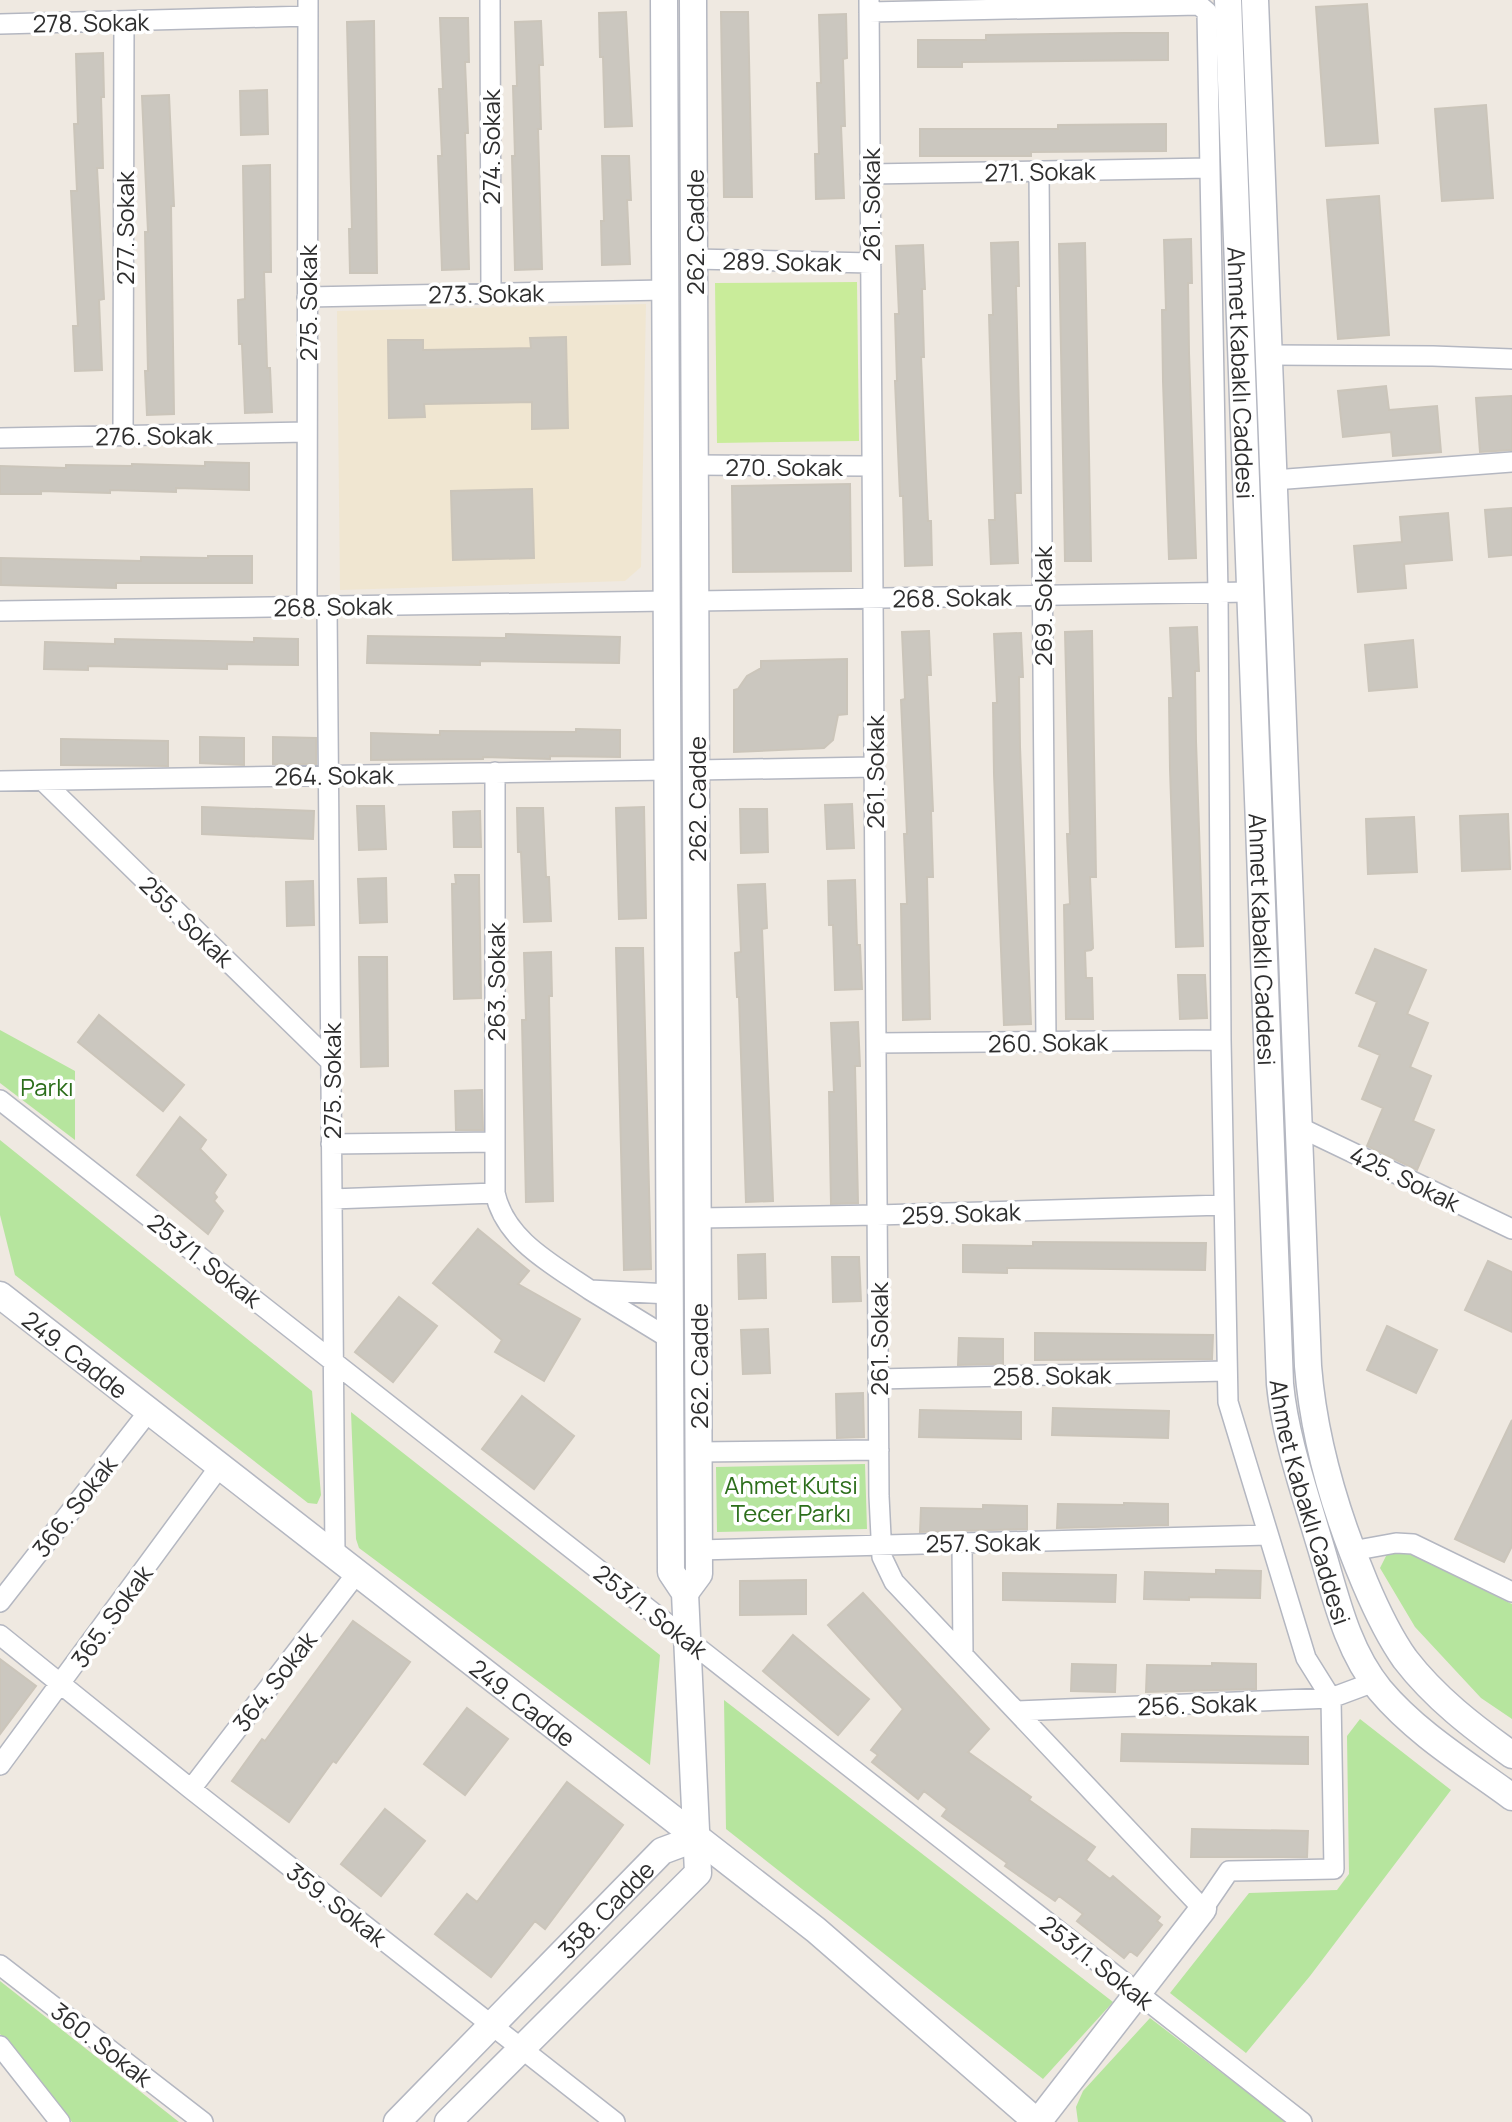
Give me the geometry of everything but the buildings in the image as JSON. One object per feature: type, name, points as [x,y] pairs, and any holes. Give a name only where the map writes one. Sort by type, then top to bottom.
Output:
[{"type":"street","name":"274. Sokak","points":[[490,0],[491,293]]},
{"type":"street","name":"262. Cadde","points":[[664,0],[671,1572],[685,1593],[697,1838]]},
{"type":"street","name":"262. Cadde","points":[[685,1593],[699,1574],[693,0]]},
{"type":"street","name":"Ahmet Kabaklı Caddesi","points":[[1255,0],[1310,1385],[1322,1458],[1352,1551],[1378,1614],[1406,1660],[1436,1694],[1466,1722],[1512,1755]]},
{"type":"street","name":"Ahmet Kabaklı Caddesi","points":[[1216,4],[1250,592],[1280,1391],[1288,1436],[1339,1607],[1357,1655],[1374,1682],[1407,1717],[1437,1743],[1512,1797]]},
{"type":"street","points":[[869,6],[1216,4]]},
{"type":"street","points":[[1038,2122],[1139,1995],[1230,1871],[1334,1869],[1331,1698],[1306,1658],[1230,1413],[1226,1371],[1218,593],[1207,12],[1216,4]]},
{"type":"street","name":"261. Sokak","points":[[869,6],[878,1379],[880,1545],[883,1563],[894,1582],[1203,1909]]},
{"type":"street","name":"278. Sokak","points":[[0,24],[124,21],[308,8]]},
{"type":"street","name":"275. Sokak","points":[[307,606],[308,8]]},
{"type":"street","name":"277. Sokak","points":[[123,435],[124,21]]},
{"type":"street","name":"271. Sokak","points":[[870,174],[1209,168]]},
{"type":"street","name":"269. Sokak","points":[[1039,171],[1046,1042]]},
{"type":"street","name":"289. Sokak","points":[[694,258],[871,263]]},
{"type":"street","name":"273. Sokak","points":[[307,297],[665,290]]},
{"type":"street","points":[[1269,355],[1512,359]]},
{"type":"street","name":"276. Sokak","points":[[0,438],[307,432]]},
{"type":"street","points":[[1274,481],[1512,462]]},
{"type":"street","name":"270. Sokak","points":[[695,465],[872,466]]},
{"type":"street","name":"268. Sokak","points":[[695,601],[1250,592]]},
{"type":"street","points":[[667,601],[695,601]]},
{"type":"street","name":"268. Sokak","points":[[0,611],[667,601]]},
{"type":"street","name":"275. Sokak","points":[[327,606],[335,1555]]},
{"type":"street","points":[[696,770],[874,767]]},
{"type":"street","name":"264. Sokak","points":[[0,781],[667,769]]},
{"type":"street","name":"263. Sokak","points":[[495,772],[495,1192]]},
{"type":"street","name":"255. Sokak","points":[[43,780],[331,1062]]},
{"type":"street","name":"260. Sokak","points":[[876,1043],[1221,1040]]},
{"type":"street","name":"253/1. Sokak","points":[[0,1100],[1302,2122]]},
{"type":"street","name":"425. Sokak","points":[[1299,1127],[1512,1229]]},
{"type":"street","points":[[331,1144],[495,1142]]},
{"type":"street","points":[[332,1199],[495,1192],[505,1222],[531,1249],[590,1290],[670,1339]]},
{"type":"street","name":"259. Sokak","points":[[698,1218],[877,1216],[1224,1205]]},
{"type":"street","points":[[590,1290],[670,1294]]},
{"type":"street","name":"249. Cadde","points":[[0,1295],[816,1930],[1038,2122]]},
{"type":"street","name":"258. Sokak","points":[[878,1379],[1226,1371]]},
{"type":"street","name":"366. Sokak","points":[[0,1602],[149,1410]]},
{"type":"street","points":[[699,1452],[879,1450]]},
{"type":"street","name":"365. Sokak","points":[[0,1765],[220,1466]]},
{"type":"street","name":"257. Sokak","points":[[699,1550],[1268,1535]]},
{"type":"street","points":[[962,1543],[963,1654]]},
{"type":"street","points":[[1352,1551],[1396,1543],[1413,1544],[1512,1591]]},
{"type":"street","name":"364. Sokak","points":[[191,1789],[357,1573]]},
{"type":"street","name":"359. Sokak","points":[[0,1635],[191,1789],[615,2122]]},
{"type":"street","points":[[1374,1682],[1406,1660]]},
{"type":"street","name":"256. Sokak","points":[[1017,1711],[1331,1698],[1374,1682]]},
{"type":"street","name":"358. Cadde","points":[[397,2122],[662,1851],[697,1838],[698,1873],[448,2122]]},
{"type":"street","name":"360. Sokak","points":[[0,1965],[203,2122]]},
{"type":"street","points":[[0,2046],[61,2122]]},
{"type":"shaded area","points":[[646,304],[641,567],[625,581],[340,590],[337,311]]},
{"type":"green space","points":[[857,282],[859,441],[717,443],[715,283]]},
{"type":"green space","name":"Parkı","points":[[0,1030],[75,1071],[75,1140],[0,1083]]},
{"type":"green space","points":[[0,1140],[312,1391],[321,1495],[317,1504],[308,1503],[15,1275],[0,1215]]},
{"type":"green space","points":[[351,1412],[660,1655],[650,1765],[359,1548],[356,1539]]},
{"type":"green space","name":"Ahmet Kutsi Tecer Parkı","points":[[865,1464],[867,1529],[717,1532],[716,1467]]},
{"type":"green space","points":[[1398,1548],[1512,1604],[1512,1719],[1481,1698],[1415,1627],[1380,1568],[1387,1554]]},
{"type":"green space","points":[[724,1700],[1113,2002],[1043,2079],[726,1829]]},
{"type":"green space","points":[[1360,1719],[1451,1790],[1310,1976],[1246,2053],[1170,1993],[1249,1893],[1337,1890],[1349,1874],[1347,1736]]},
{"type":"green space","points":[[0,1981],[179,2122],[72,2122],[0,2034]]},
{"type":"green space","points":[[1150,2018],[1286,2122],[1078,2122],[1076,2107],[1083,2091]]}]
